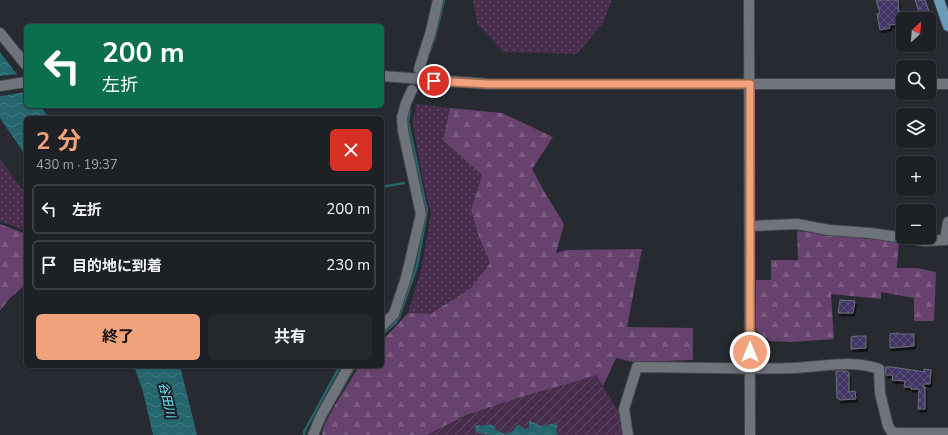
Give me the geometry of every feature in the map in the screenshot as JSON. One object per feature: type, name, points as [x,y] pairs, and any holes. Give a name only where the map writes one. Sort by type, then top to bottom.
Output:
[{"type":"main road","points":[[939,0],[948,26]]},
{"type":"street","points":[[419,69],[431,31],[438,0]]},
{"type":"street","points":[[749,0],[750,435]]},
{"type":"street","points":[[0,33],[24,63]]},
{"type":"street","points":[[384,76],[489,84],[896,84]]},
{"type":"street","points":[[0,86],[24,82]]},
{"type":"street","points":[[936,84],[948,84]]},
{"type":"street","points":[[384,324],[394,314],[406,278],[421,214],[403,131],[402,117],[412,90]]},
{"type":"street","points":[[750,226],[797,224],[829,230],[870,233],[933,241],[945,240],[948,222]]},
{"type":"street","points":[[628,435],[624,409],[637,367],[795,368],[848,364],[879,369],[880,393],[888,426],[891,430],[896,433],[948,433]]},
{"type":"street","points":[[313,435],[321,416],[348,368]]},
{"type":"shaded area","points":[[473,0],[612,0],[603,23],[577,54],[503,52],[477,23]]},
{"type":"shaded area","points":[[416,104],[450,108],[443,140],[482,175],[471,210],[479,237],[490,263],[471,288],[429,314],[408,313],[422,267],[431,213],[423,181],[413,123]]},
{"type":"shaded area","points":[[0,159],[24,192],[24,230],[0,221]]},
{"type":"shaded area","points":[[596,375],[620,414],[624,435],[427,435],[487,408]]},
{"type":"green space","points":[[450,108],[502,113],[553,137],[532,169],[564,224],[556,253],[567,250],[642,249],[627,327],[693,328],[693,360],[633,362],[616,358],[603,386],[596,375],[467,415],[427,435],[322,435],[326,421],[358,368],[384,368],[384,339],[408,313],[430,314],[471,288],[490,263],[479,237],[471,210],[482,175],[443,140]]},
{"type":"green space","points":[[0,224],[24,233],[24,286],[9,299],[0,311]]},
{"type":"green space","points":[[797,231],[896,242],[896,244],[899,244],[897,268],[917,268],[936,272],[934,321],[914,321],[914,298],[881,292],[881,299],[831,294],[834,339],[792,342],[770,341],[755,330],[756,280],[771,280],[771,260],[798,260]]},
{"type":"water","points":[[0,52],[24,83],[24,108],[42,108],[48,116],[24,116],[24,153],[0,118]]},
{"type":"water","name":"谷田川","points":[[135,368],[180,368],[197,435],[153,435],[143,392]]},
{"type":"water","points":[[529,421],[541,426],[556,423],[558,426],[556,431],[557,435],[493,435],[478,433],[476,432],[475,428],[476,425],[484,426],[491,424],[496,427],[495,430],[506,434],[513,431],[517,425],[524,429],[529,428]]},
{"type":"pier","points":[[20,74],[24,80],[24,92],[0,96],[0,76]]},
{"type":"building","points":[[876,0],[898,0],[899,12],[896,12],[896,24],[889,25],[890,28],[880,30],[877,14],[880,13]]},
{"type":"building","points":[[915,0],[925,0],[929,12],[919,12]]},
{"type":"building","points":[[840,300],[855,301],[853,313],[838,313]]},
{"type":"building","points":[[890,334],[914,334],[914,346],[890,348]]},
{"type":"building","points":[[866,336],[866,348],[851,349],[851,337]]},
{"type":"building","points":[[885,367],[924,372],[924,369],[931,370],[930,384],[923,384],[925,387],[925,409],[918,409],[919,389],[904,387],[905,381],[892,380],[893,375],[886,375]]},
{"type":"building","points":[[836,371],[847,371],[849,373],[849,392],[855,391],[856,399],[839,400],[839,398],[837,398]]},
{"type":"waterway","points":[[430,51],[444,0]]},
{"type":"waterway","points":[[384,332],[395,323],[399,317],[417,266],[427,211],[408,122],[410,109]]},
{"type":"waterway","points":[[384,187],[404,183]]},
{"type":"waterway","points":[[304,435],[304,432],[339,368]]},
{"type":"waterway","points":[[337,397],[354,368]]},
{"type":"route","points":[[434,81],[489,84],[750,84],[750,352]]}]
